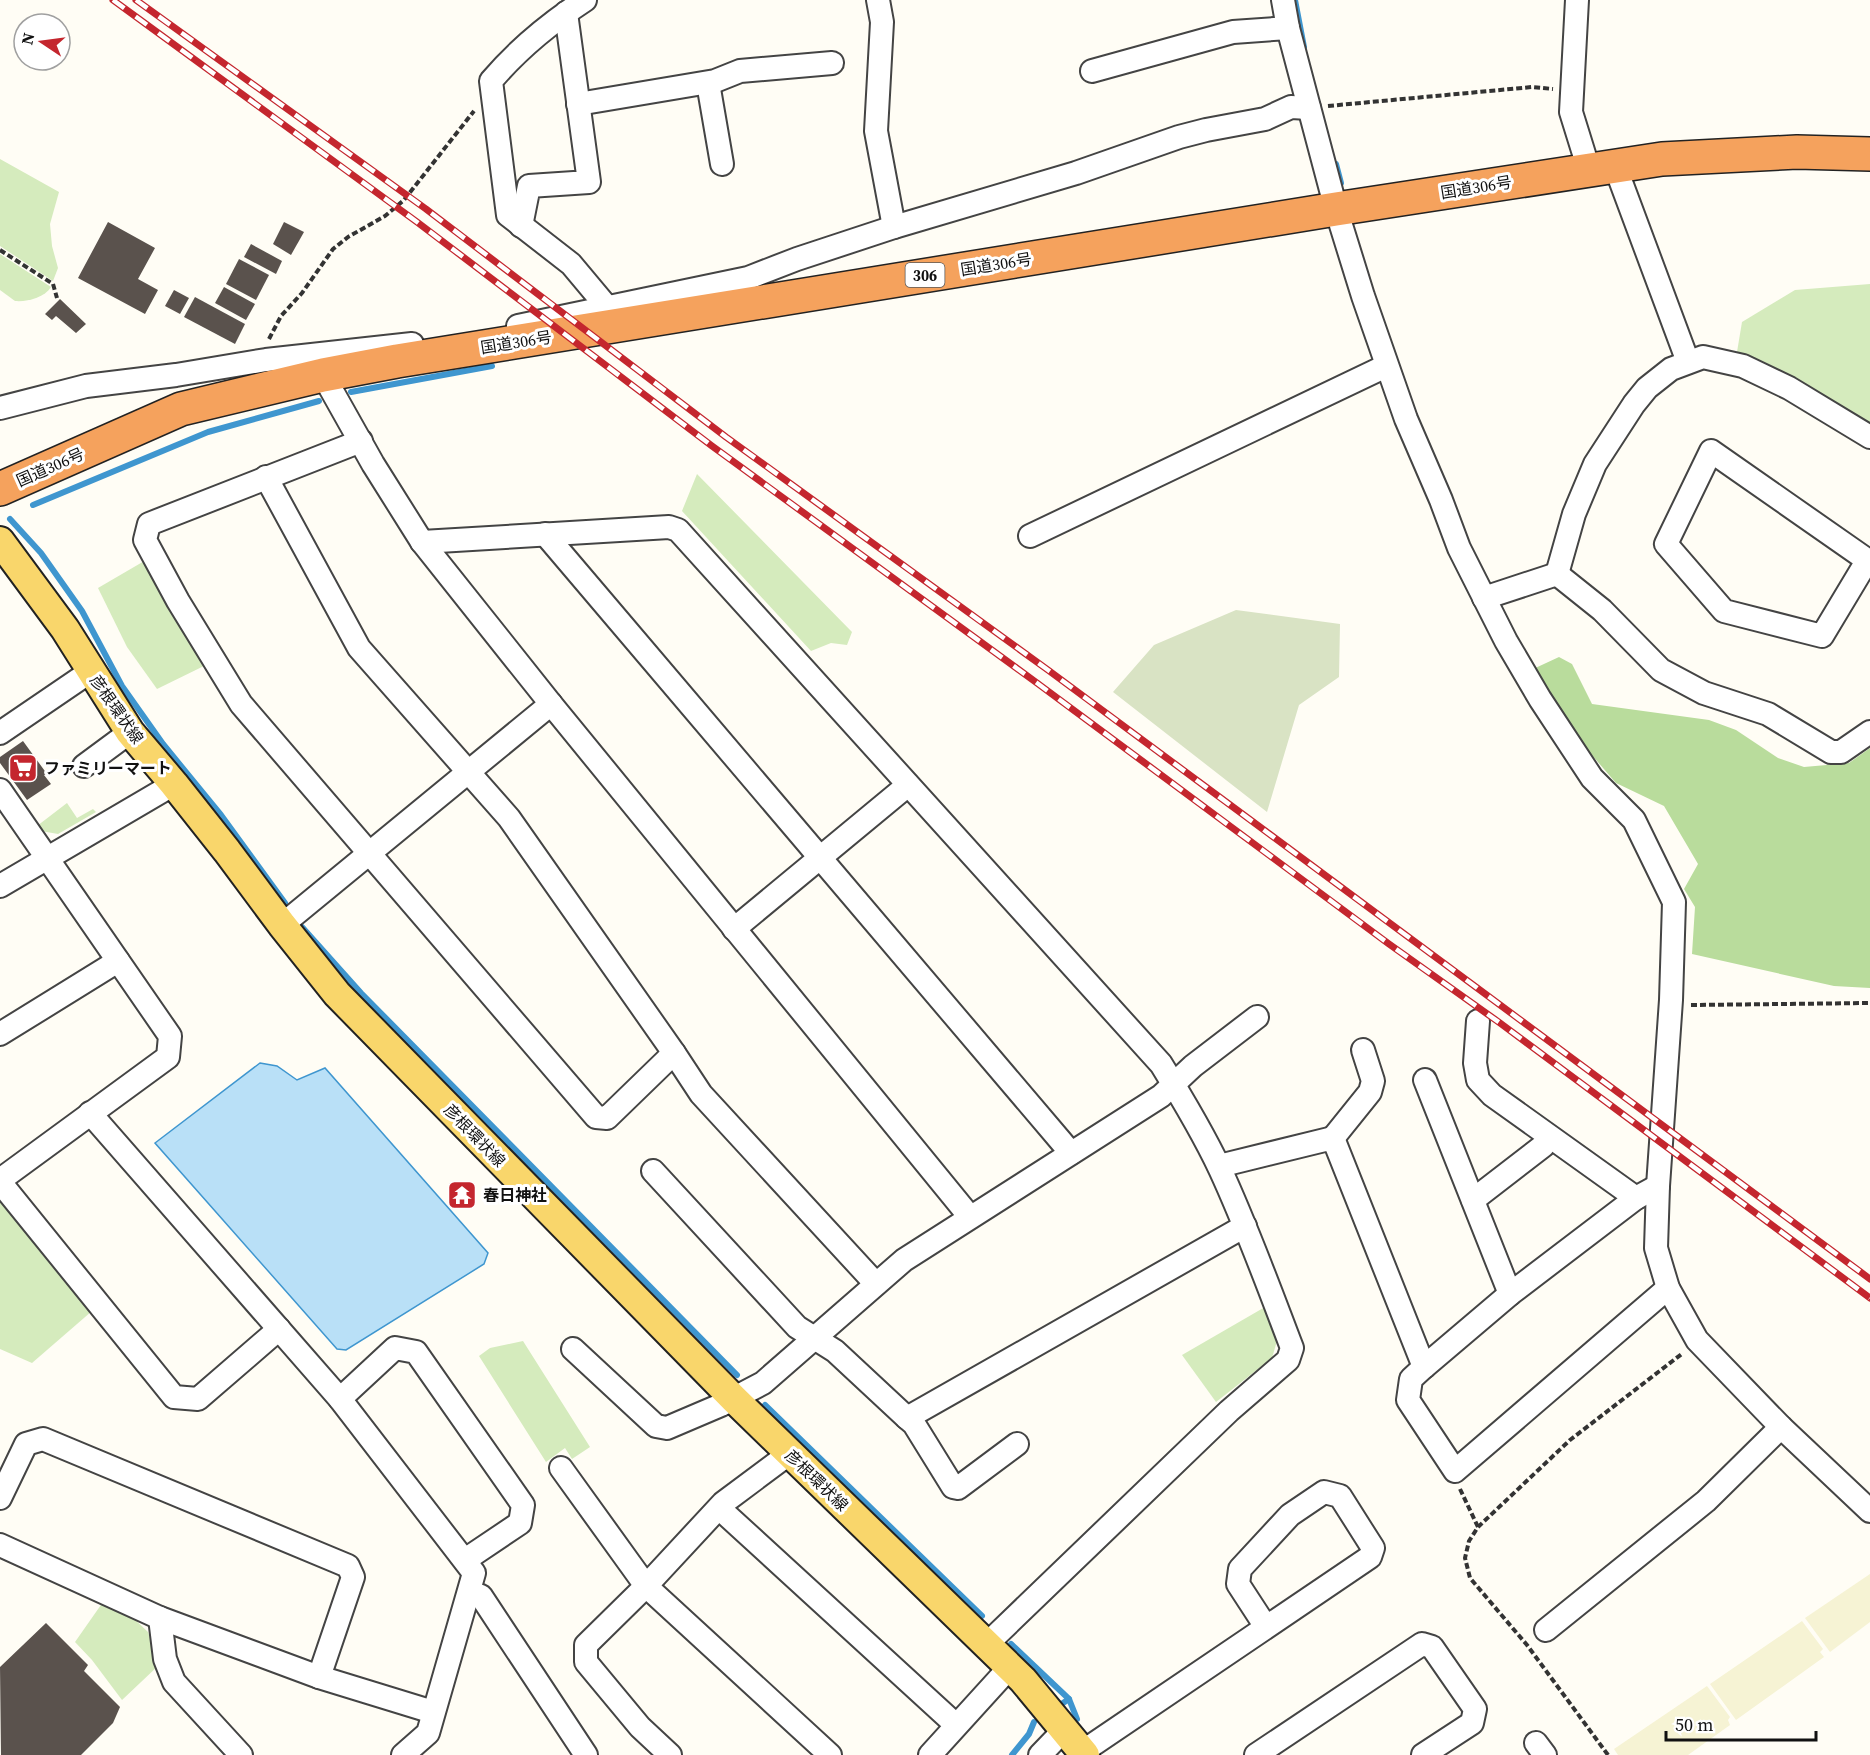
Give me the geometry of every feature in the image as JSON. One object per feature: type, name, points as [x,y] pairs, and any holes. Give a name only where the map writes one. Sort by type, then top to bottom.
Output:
[{"type":"highway","name":"国道306号","points":[[0,489],[181,409],[323,375],[397,361],[1336,209],[1662,159],[1797,152],[1870,154]]},
{"type":"main road","name":"彦根環状線","points":[[0,541],[65,629],[130,732],[227,850],[282,925],[337,994],[734,1399],[1016,1673],[1084,1754]]},
{"type":"street","points":[[585,0],[513,55],[491,81],[508,215],[571,264],[607,307]]},
{"type":"street","points":[[878,0],[882,22],[876,131],[894,227]]},
{"type":"street","points":[[1283,0],[1288,28],[1316,107],[1336,209],[1386,366],[1459,548],[1506,641],[1540,699],[1592,778],[1634,820],[1674,902],[1656,1248],[1668,1288],[1697,1340],[1781,1427],[1870,1511]]},
{"type":"street","points":[[1577,0],[1571,112],[1602,168],[1688,362]]},
{"type":"street","points":[[521,226],[530,186],[589,182],[566,13]]},
{"type":"street","points":[[1092,71],[1233,32],[1288,28]]},
{"type":"street","points":[[578,104],[708,83],[740,71],[832,63]]},
{"type":"street","points":[[708,83],[722,165]]},
{"type":"street","points":[[0,408],[87,386],[487,333],[748,278],[894,227],[1076,173],[1179,137],[1265,119],[1290,107],[1316,107]]},
{"type":"street","points":[[1557,574],[1574,514],[1595,464],[1634,404],[1647,388],[1671,369],[1703,357],[1743,366],[1789,388],[1870,437]]},
{"type":"street","points":[[1030,536],[1386,366]]},
{"type":"street","points":[[323,375],[373,464],[422,542],[551,705],[970,1217]]},
{"type":"street","points":[[361,441],[149,524],[145,540],[178,601],[241,704],[596,1117],[607,1118],[674,1053]]},
{"type":"street","points":[[1711,451],[1868,561],[1822,636],[1724,611],[1666,544],[1711,451]]},
{"type":"street","points":[[266,477],[359,648],[509,818],[674,1053],[700,1094],[876,1284]]},
{"type":"street","points":[[422,542],[669,526],[678,530],[1161,1064],[1219,1166],[1292,1348],[1288,1360],[1229,1411],[987,1644]]},
{"type":"street","points":[[545,534],[1071,1153]]},
{"type":"street","points":[[1484,598],[1557,574]]},
{"type":"street","points":[[1557,574],[1602,610],[1661,670],[1704,693],[1767,714],[1831,752],[1841,752],[1870,732]]},
{"type":"street","points":[[0,733],[91,671]]},
{"type":"street","points":[[282,925],[551,705]]},
{"type":"street","points":[[84,766],[130,732]]},
{"type":"street","points":[[0,886],[47,858],[114,810],[174,784]]},
{"type":"street","points":[[734,929],[908,784]]},
{"type":"street","points":[[0,790],[170,1036],[168,1057],[0,1181],[174,1397],[198,1399],[279,1329]]},
{"type":"street","points":[[0,1034],[118,961]]},
{"type":"street","points":[[573,1349],[656,1426],[667,1428],[734,1399],[763,1383],[904,1260],[1161,1096],[1257,1017]]},
{"type":"street","points":[[1478,1021],[1475,1063],[1478,1080],[1492,1095],[1636,1198]]},
{"type":"street","points":[[1219,1166],[1333,1138],[1370,1092],[1373,1081],[1363,1050]]},
{"type":"street","points":[[1425,1080],[1510,1294]]},
{"type":"street","points":[[90,1113],[340,1399],[474,1573],[428,1733],[403,1755]]},
{"type":"street","points":[[1333,1138],[1424,1367]]},
{"type":"street","points":[[1473,1200],[1543,1146]]},
{"type":"street","points":[[653,1171],[797,1327],[835,1351],[914,1424],[954,1487],[958,1488],[1017,1444]]},
{"type":"street","points":[[1658,1186],[1636,1198],[1510,1294],[1424,1367],[1411,1379],[1408,1400],[1455,1471],[1668,1288]]},
{"type":"street","points":[[907,1418],[1245,1226]]},
{"type":"street","points":[[340,1399],[395,1348],[416,1352],[523,1505],[520,1524],[465,1560]]},
{"type":"street","points":[[1545,1630],[1706,1501],[1781,1427]]},
{"type":"street","points":[[0,1498],[26,1444],[43,1439],[348,1566],[353,1578],[319,1677]]},
{"type":"street","points":[[670,1755],[640,1727],[586,1662],[586,1645],[646,1587],[719,1508],[790,1453]]},
{"type":"street","points":[[561,1468],[646,1587],[830,1755]]},
{"type":"street","points":[[1084,1754],[1370,1557],[1373,1548],[1340,1496],[1324,1492],[1290,1515],[1240,1569],[1238,1584],[1266,1627]]},
{"type":"street","points":[[719,1508],[956,1725]]},
{"type":"street","points":[[2,1550],[160,1618],[319,1677],[434,1712]]},
{"type":"street","points":[[470,1592],[481,1596],[586,1755]]},
{"type":"street","points":[[160,1618],[165,1659],[174,1682],[241,1755]]},
{"type":"street","points":[[1256,1755],[1422,1644],[1431,1647],[1474,1709],[1472,1723],[1424,1755]]},
{"type":"street","points":[[930,1755],[956,1725],[1016,1673]]},
{"type":"street","points":[[1040,1755],[1058,1721]]},
{"type":"path","points":[[1316,107],[1532,87],[1572,91]]},
{"type":"path","points":[[264,361],[264,349],[281,316],[302,293],[333,249],[348,237],[385,216],[404,200],[480,104]]},
{"type":"path","points":[[0,250],[53,284],[57,298]]},
{"type":"path","points":[[1670,1005],[1870,1003]]},
{"type":"path","points":[[1608,1755],[1527,1645],[1470,1578],[1465,1558],[1469,1541],[1478,1527],[1570,1440],[1697,1340]]},
{"type":"path","points":[[1455,1471],[1457,1484],[1478,1527]]},
{"type":"shaded area","points":[[1870,1574],[1870,1622],[1830,1652],[1805,1618]]},
{"type":"shaded area","points":[[1802,1621],[1823,1649],[1820,1652],[1824,1657],[1736,1720],[1710,1684]]},
{"type":"shaded area","points":[[1707,1686],[1730,1717],[1728,1720],[1730,1725],[1688,1755],[1618,1755],[1614,1749]]},
{"type":"green space","points":[[0,159],[59,192],[50,224],[52,246],[58,268],[53,281],[0,246]]},
{"type":"green space","points":[[0,254],[51,287],[35,299],[15,301],[0,290]]},
{"type":"green space","points":[[1870,284],[1870,423],[1737,352],[1742,322],[1795,290]]},
{"type":"green space","points":[[697,474],[852,632],[847,645],[831,643],[811,651],[682,511]]},
{"type":"green space","points":[[146,560],[208,664],[157,689],[127,647],[98,588]]},
{"type":"green space","points":[[1236,610],[1340,624],[1339,677],[1299,705],[1267,812],[1113,692],[1154,645]]},
{"type":"green space","points":[[1559,657],[1572,664],[1592,704],[1709,720],[1736,730],[1778,758],[1804,767],[1849,763],[1870,748],[1870,988],[1834,986],[1692,954],[1695,907],[1684,889],[1698,864],[1664,806],[1616,783],[1566,725],[1531,670]]},
{"type":"green space","points":[[67,803],[77,818],[93,809],[96,812],[58,834],[41,831],[37,826]]},
{"type":"green space","points":[[0,1202],[6,1203],[92,1311],[32,1363],[0,1349]]},
{"type":"green space","points":[[1265,1307],[1277,1341],[1272,1358],[1216,1402],[1182,1355]]},
{"type":"green space","points":[[523,1341],[590,1447],[572,1459],[565,1448],[546,1462],[479,1356],[490,1348]]},
{"type":"green space","points":[[103,1602],[129,1614],[148,1632],[159,1665],[122,1700],[92,1660],[75,1642]]},
{"type":"water","points":[[260,1063],[277,1066],[297,1080],[325,1068],[488,1253],[484,1264],[346,1350],[337,1349],[155,1143]]},
{"type":"building","points":[[108,222],[155,248],[138,279],[158,290],[145,314],[78,278]]},
{"type":"building","points":[[284,222],[304,232],[291,255],[273,244]]},
{"type":"building","points":[[251,244],[282,261],[276,274],[244,257]]},
{"type":"building","points":[[239,259],[269,275],[256,300],[226,284]]},
{"type":"building","points":[[224,287],[255,304],[246,320],[215,303]]},
{"type":"building","points":[[174,290],[189,298],[180,314],[165,306]]},
{"type":"building","points":[[195,297],[245,324],[235,344],[184,317]]},
{"type":"building","points":[[60,299],[86,324],[76,333],[56,316],[52,320],[45,314]]},
{"type":"building","name":"ファミリーマート","points":[[23,741],[47,774],[44,775],[51,784],[27,800],[0,763],[0,757]]},
{"type":"building","points":[[46,1623],[88,1665],[84,1671],[120,1707],[113,1723],[81,1755],[1,1755],[0,1667]]},
{"type":"waterway","points":[[1295,0],[1304,47]]},
{"type":"waterway","points":[[1336,164],[1341,183]]},
{"type":"waterway","points":[[351,392],[492,366]]},
{"type":"waterway","points":[[33,505],[208,432],[319,401]]},
{"type":"waterway","points":[[10,519],[41,553],[82,611],[122,686],[163,744],[221,815],[285,903]]},
{"type":"waterway","points":[[302,927],[361,993],[737,1375]]},
{"type":"waterway","points":[[765,1405],[982,1616]]},
{"type":"waterway","points":[[1011,1644],[1069,1699],[1063,1703]]},
{"type":"waterway","points":[[1069,1699],[1077,1719]]},
{"type":"waterway","points":[[1012,1755],[1029,1734],[1034,1722]]},
{"type":"railway","points":[[113,0],[417,222],[712,446],[1389,944],[1500,1023],[1870,1298]]},
{"type":"railway","points":[[136,0],[426,209],[726,437],[1048,670],[1870,1279]]},
{"type":"place","name":"ファミリーマート","points":[[23,768]]},
{"type":"place","name":"春日神社","points":[[462,1195]]}]
